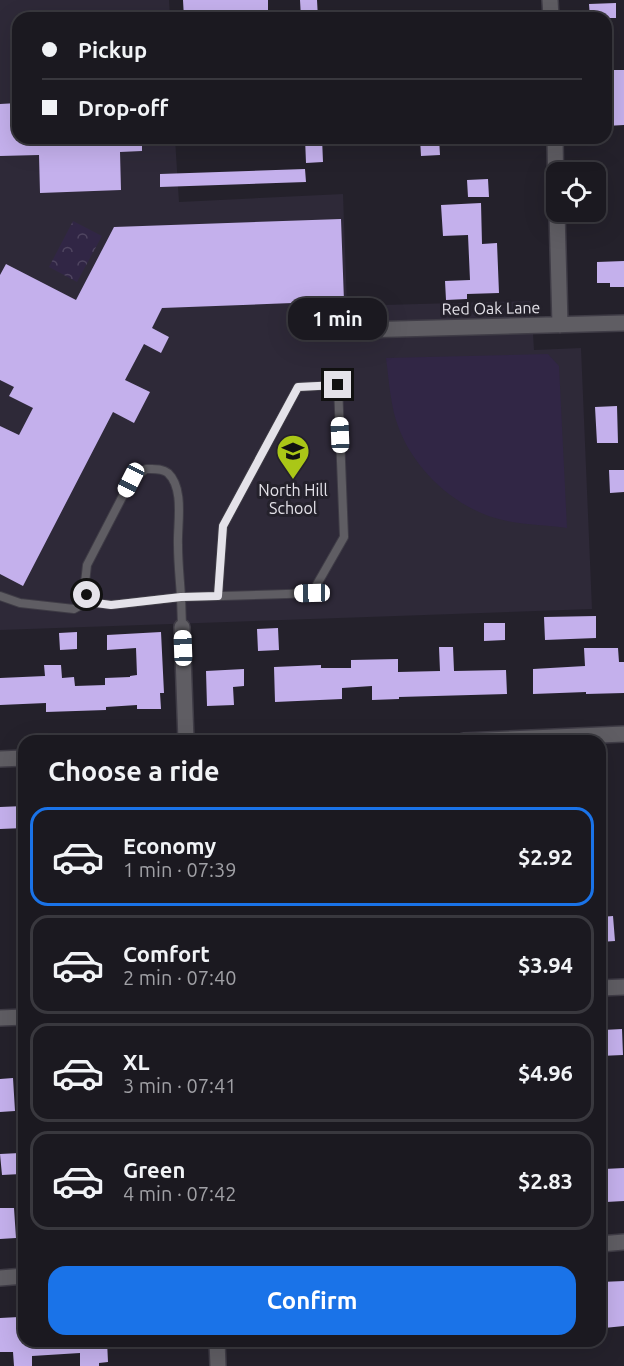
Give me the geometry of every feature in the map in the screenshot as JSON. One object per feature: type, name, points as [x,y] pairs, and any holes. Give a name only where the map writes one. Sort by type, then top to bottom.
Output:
[{"type":"street","points":[[555,144],[555,162]]},
{"type":"street","points":[[557,222],[560,325]]},
{"type":"street","name":"Red Oak Lane","points":[[360,330],[624,323]]},
{"type":"street","points":[[182,627],[186,735]]},
{"type":"street","points":[[601,735],[624,734]]},
{"type":"street","points":[[0,759],[18,758]]},
{"type":"street","points":[[606,988],[624,987]]},
{"type":"street","points":[[0,1018],[18,1017]]},
{"type":"street","points":[[606,1244],[624,1242]]},
{"type":"street","points":[[0,1278],[18,1276]]},
{"type":"street","points":[[217,1347],[218,1366]]},
{"type":"lane","points":[[182,627],[181,597],[177,543],[179,501],[176,485],[168,473],[160,469],[146,469],[131,480],[87,565],[84,583],[87,595],[96,603],[111,605],[181,597],[218,596],[312,593],[344,537],[338,385],[298,387],[223,526],[218,596]]},
{"type":"lane","points":[[0,596],[20,603],[74,609],[92,599]]},
{"type":"shaded area","name":"North Hill School","points":[[0,0],[169,0],[170,12],[12,12],[12,144],[175,144],[179,202],[343,194],[347,306],[531,301],[534,350],[581,348],[592,609],[0,630]]},
{"type":"green space","points":[[73,221],[102,236],[77,282],[49,267]]},
{"type":"green space","points":[[548,354],[559,366],[567,528],[507,521],[489,516],[472,509],[440,487],[415,459],[405,443],[391,401],[386,358]]},
{"type":"building","points":[[183,0],[268,0],[268,12],[184,12]]},
{"type":"building","points":[[300,0],[317,0],[318,12],[301,12]]},
{"type":"building","points":[[616,3],[616,18],[612,18],[612,12],[590,12],[589,4]]},
{"type":"building","points":[[612,70],[624,70],[624,125],[612,126]]},
{"type":"building","points":[[12,103],[12,144],[142,144],[142,151],[120,152],[121,190],[40,193],[39,155],[0,156],[0,104]]},
{"type":"building","points":[[305,144],[322,144],[323,162],[306,163]]},
{"type":"building","points":[[420,144],[439,144],[440,155],[421,156]]},
{"type":"building","points":[[305,169],[306,182],[160,187],[160,174]]},
{"type":"building","points":[[488,179],[489,197],[468,197],[467,180]]},
{"type":"building","points":[[481,203],[482,244],[497,243],[499,293],[467,294],[467,299],[446,300],[445,281],[470,280],[468,235],[443,236],[441,205]]},
{"type":"building","points":[[341,219],[344,301],[162,308],[152,328],[169,337],[161,353],[144,344],[125,380],[150,392],[134,423],[113,412],[23,586],[0,574],[0,426],[19,435],[33,408],[9,396],[14,387],[0,380],[0,275],[6,264],[76,300],[114,227]]},
{"type":"building","points":[[624,261],[624,287],[610,287],[610,283],[597,283],[597,262]]},
{"type":"building","points":[[617,406],[618,443],[597,443],[595,407]]},
{"type":"building","points":[[609,470],[624,470],[624,492],[610,493]]},
{"type":"building","points":[[596,616],[596,638],[545,640],[544,617]]},
{"type":"building","points":[[484,623],[505,623],[505,640],[484,641]]},
{"type":"building","points":[[278,628],[279,650],[258,651],[257,629]]},
{"type":"building","points":[[77,632],[77,649],[60,650],[59,633]]},
{"type":"building","points":[[161,632],[164,693],[160,693],[161,709],[137,709],[137,705],[106,707],[106,710],[46,712],[46,703],[0,705],[0,678],[45,676],[44,665],[61,665],[62,678],[74,677],[75,686],[105,685],[105,678],[137,675],[136,648],[107,650],[107,635]]},
{"type":"building","points":[[439,647],[453,647],[454,671],[506,670],[507,694],[372,700],[372,686],[342,688],[342,699],[275,702],[274,667],[321,665],[321,668],[351,668],[351,660],[398,659],[398,672],[440,671]]},
{"type":"building","points":[[584,648],[618,648],[619,662],[624,662],[624,693],[533,694],[533,669],[585,666]]},
{"type":"building","points":[[244,669],[244,686],[233,687],[234,705],[207,706],[206,671]]},
{"type":"building","points":[[18,806],[18,828],[0,829],[0,807]]},
{"type":"building","points":[[613,916],[615,941],[606,942],[606,917]]},
{"type":"building","points":[[622,1029],[623,1055],[606,1056],[606,1030]]},
{"type":"building","points":[[13,1078],[15,1111],[0,1112],[0,1079]]},
{"type":"building","points":[[18,1153],[18,1174],[2,1175],[0,1154]]},
{"type":"building","points":[[624,1168],[624,1201],[606,1202],[606,1169]]},
{"type":"building","points":[[0,1208],[14,1208],[16,1238],[0,1239]]},
{"type":"building","points":[[624,1281],[624,1326],[606,1328],[606,1282]]},
{"type":"building","points":[[18,1317],[18,1347],[107,1347],[108,1362],[99,1363],[99,1366],[80,1366],[80,1353],[32,1356],[32,1366],[14,1366],[13,1352],[0,1352],[0,1318]]},
{"type":"place","name":"North Hill School","points":[[293,480]]},
{"type":"route","points":[[87,595],[96,603],[111,605],[181,597],[218,596],[223,526],[298,387],[338,385]]}]
